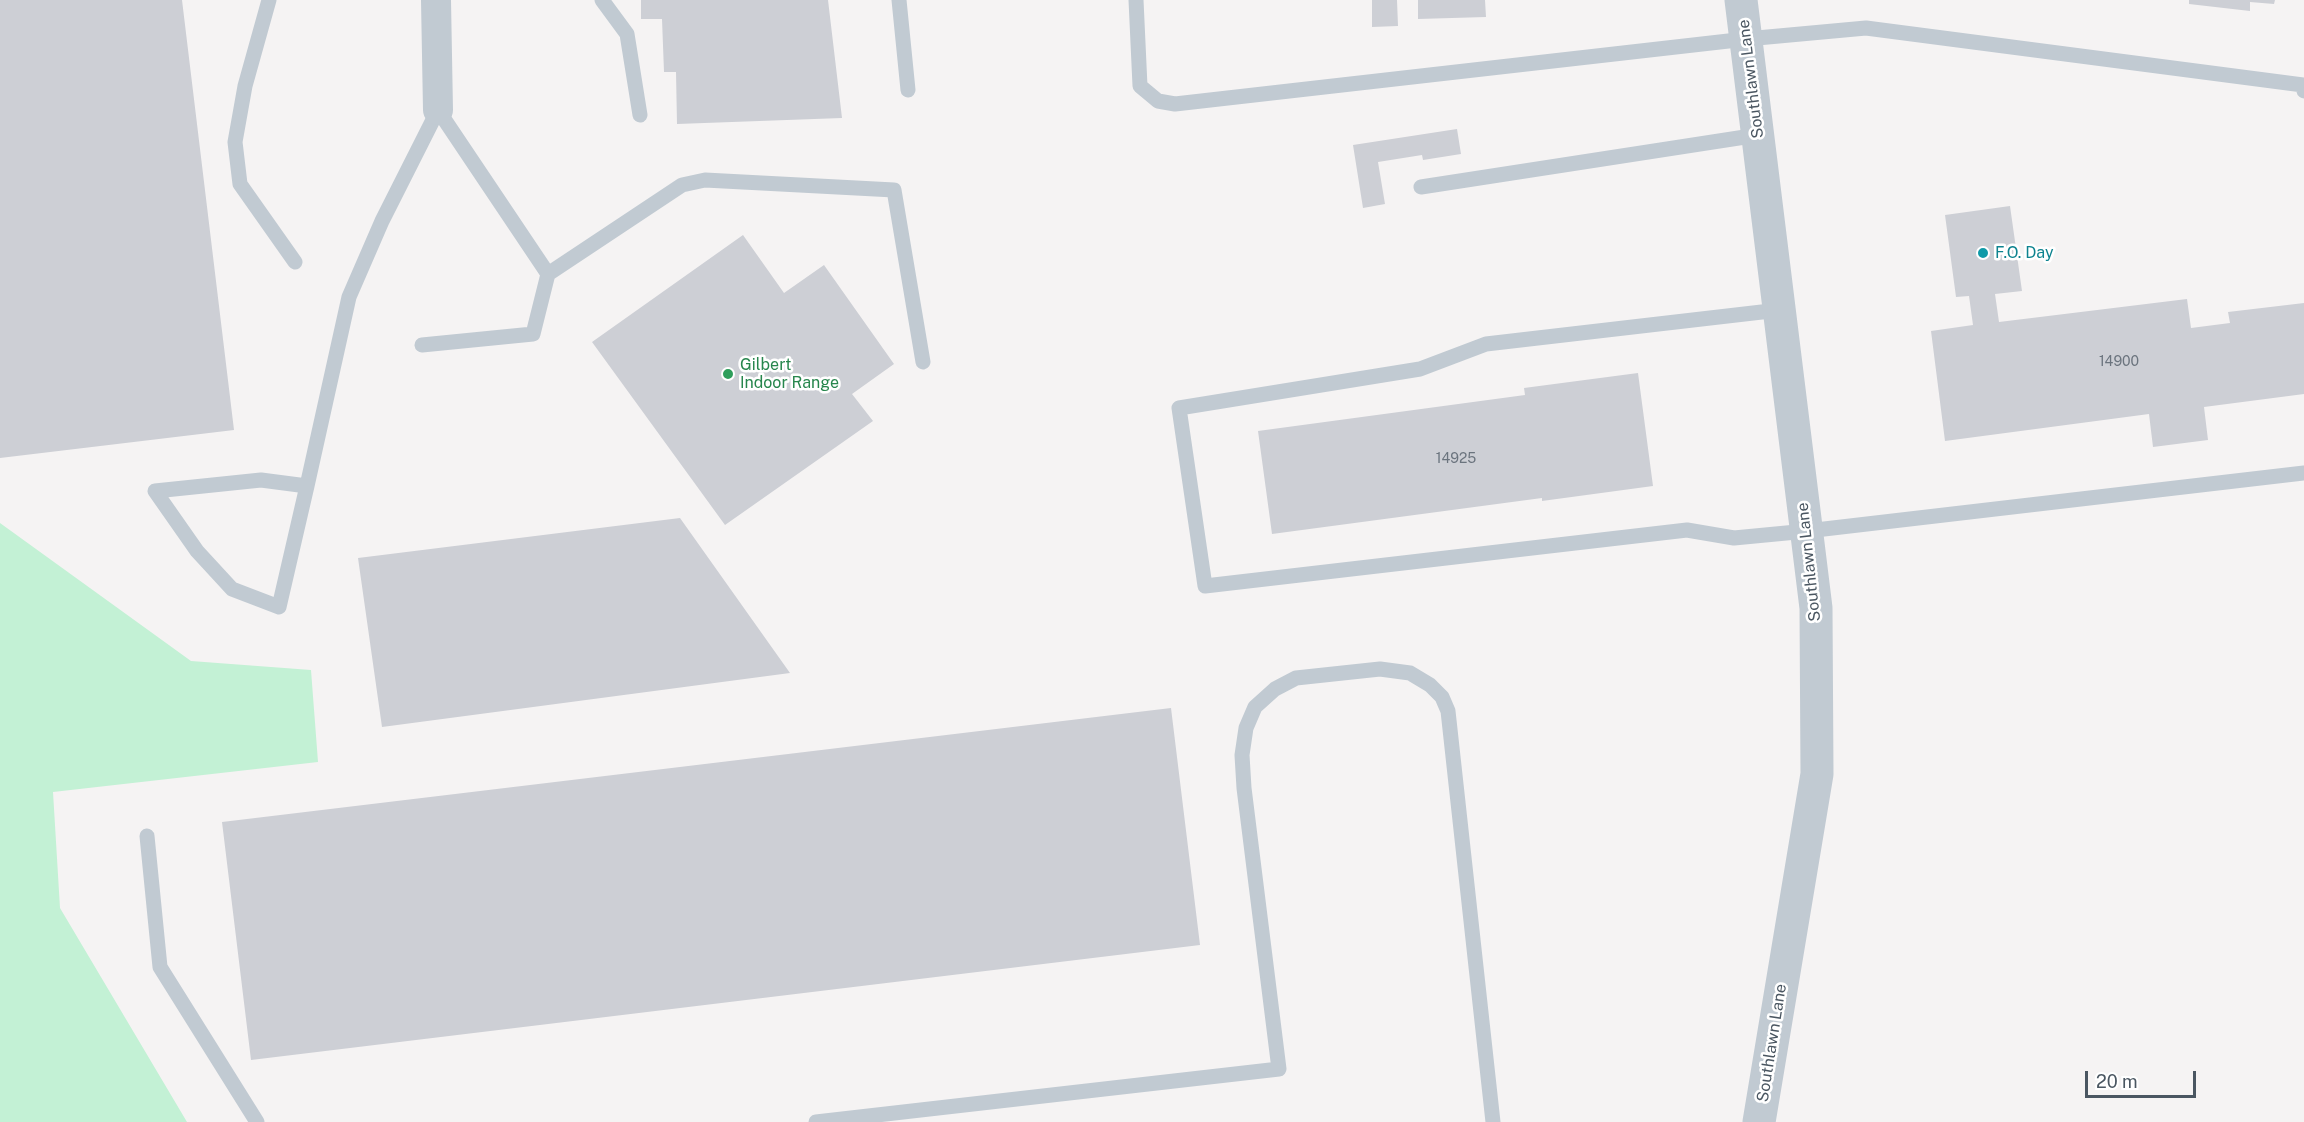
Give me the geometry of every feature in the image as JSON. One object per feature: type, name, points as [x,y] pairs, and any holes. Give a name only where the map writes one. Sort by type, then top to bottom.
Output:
[{"type":"street","points":[[436,0],[438,110]]},
{"type":"street","name":"Southlawn Lane","points":[[1741,0],[1816,608],[1817,774],[1759,1122]]},
{"type":"lane","points":[[269,0],[245,86],[235,142],[240,184],[295,262]]},
{"type":"lane","points":[[602,0],[627,34],[640,115]]},
{"type":"lane","points":[[899,0],[908,90]]},
{"type":"lane","points":[[1136,0],[1140,86],[1158,101],[1175,104],[1746,39],[1866,28],[2304,87]]},
{"type":"lane","points":[[307,486],[261,480],[155,491],[197,551],[232,589],[279,606],[307,486],[348,297],[382,221],[438,110],[548,274]]},
{"type":"lane","points":[[1421,187],[1758,135]]},
{"type":"lane","points":[[422,345],[533,334],[548,274],[682,185],[705,180],[894,190],[922,362]]},
{"type":"lane","points":[[1779,310],[1486,344],[1420,369],[1179,408],[1204,586],[1687,530],[1734,538],[1807,531],[2304,473]]},
{"type":"lane","points":[[816,1122],[1278,1069],[1244,788],[1242,755],[1246,728],[1255,707],[1275,688],[1296,678],[1380,669],[1410,674],[1430,684],[1442,697],[1448,711],[1493,1122]]},
{"type":"lane","points":[[147,836],[160,967],[257,1122]]},
{"type":"green space","points":[[0,523],[191,661],[311,670],[318,762],[53,792],[60,908],[187,1122],[0,1122]]},
{"type":"building","points":[[0,0],[182,0],[234,430],[0,458]]},
{"type":"building","points":[[641,0],[828,0],[842,118],[677,124],[676,72],[664,72],[662,19],[641,19]]},
{"type":"building","points":[[1372,0],[1397,0],[1398,26],[1372,27]]},
{"type":"building","points":[[1418,0],[1485,0],[1486,17],[1418,19]]},
{"type":"building","points":[[2189,0],[2275,0],[2274,4],[2250,2],[2250,11],[2189,4]]},
{"type":"building","points":[[1457,129],[1461,154],[1423,160],[1422,155],[1378,162],[1385,204],[1363,208],[1353,145]]},
{"type":"building","points":[[2010,206],[2022,291],[1995,294],[1999,322],[2187,299],[2191,328],[2230,323],[2228,312],[2304,303],[2304,394],[2204,407],[2208,440],[2153,447],[2149,414],[1945,441],[1931,331],[1973,325],[1969,296],[1956,297],[1945,215]]},
{"type":"building","points":[[743,235],[784,293],[824,265],[894,364],[852,394],[873,421],[725,525],[592,342]]},
{"type":"building","points":[[1638,373],[1653,486],[1542,501],[1542,498],[1272,534],[1258,431],[1525,395],[1524,388]]},
{"type":"building","points":[[680,518],[790,673],[382,727],[358,558]]},
{"type":"building","points":[[1171,708],[1200,945],[251,1060],[222,822]]},
{"type":"place","name":"F.O. Day","points":[[1983,253]]},
{"type":"place","name":"Gilbert Indoor Range","points":[[728,374]]}]
